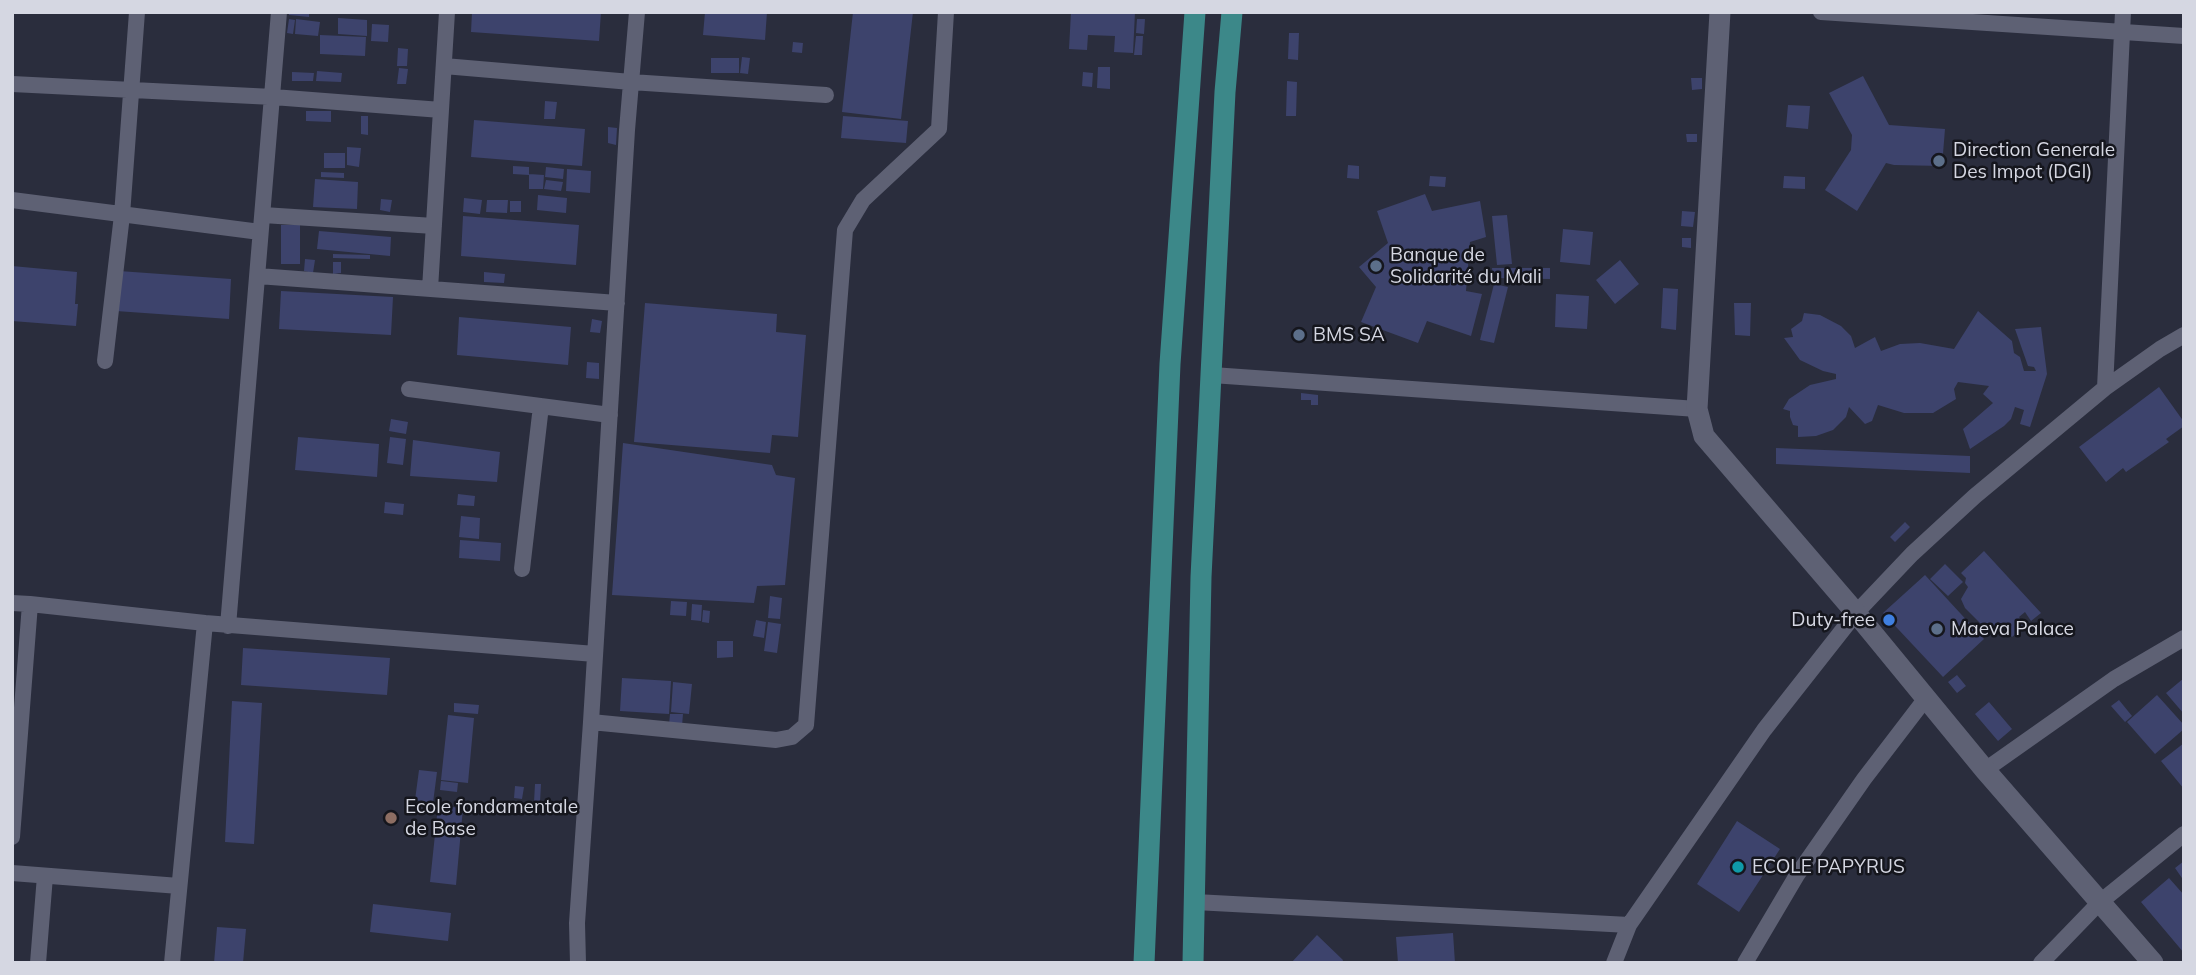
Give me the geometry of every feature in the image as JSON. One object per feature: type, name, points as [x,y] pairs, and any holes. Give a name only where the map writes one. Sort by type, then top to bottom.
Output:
[{"type":"main road","points":[[1144,963],[1170,364],[1195,12]]},
{"type":"main road","points":[[1193,963],[1201,577],[1225,92],[1232,12]]},
{"type":"street","points":[[105,361],[122,215],[137,12]]},
{"type":"street","points":[[228,626],[279,12]]},
{"type":"street","points":[[430,289],[447,12]]},
{"type":"street","points":[[578,963],[577,923],[637,12]]},
{"type":"street","points":[[592,722],[776,740],[792,737],[806,725],[845,230],[863,200],[939,129],[946,12]]},
{"type":"street","points":[[1720,12],[1697,409],[1704,436],[1856,613],[1985,770],[2153,963]]},
{"type":"street","points":[[1821,12],[2184,36]]},
{"type":"street","points":[[2105,388],[2123,12]]},
{"type":"street","points":[[444,66],[826,95]]},
{"type":"street","points":[[12,84],[272,97],[441,110]]},
{"type":"street","points":[[12,200],[260,232]]},
{"type":"street","points":[[263,215],[434,226]]},
{"type":"street","points":[[258,276],[617,303]]},
{"type":"street","points":[[1614,963],[1629,925],[1764,730],[1856,613],[1912,554],[1975,496],[2105,388],[2184,335]]},
{"type":"street","points":[[1212,375],[1697,409]]},
{"type":"street","points":[[409,389],[610,415]]},
{"type":"street","points":[[522,569],[541,406]]},
{"type":"street","points":[[12,603],[228,626],[596,654]]},
{"type":"street","points":[[12,836],[30,604]]},
{"type":"street","points":[[172,963],[205,623]]},
{"type":"street","points":[[1985,770],[2114,679],[2184,638]]},
{"type":"street","points":[[1745,963],[1797,876],[1864,779],[1926,698]]},
{"type":"street","points":[[2041,963],[2099,903],[2184,834]]},
{"type":"street","points":[[12,873],[179,886]]},
{"type":"street","points":[[38,963],[45,876]]},
{"type":"street","points":[[1195,902],[1629,925]]},
{"type":"building","points":[[289,12],[309,12],[309,17],[289,15]]},
{"type":"building","points":[[472,12],[601,12],[599,41],[471,32]]},
{"type":"building","points":[[705,12],[767,12],[765,40],[703,35]]},
{"type":"building","points":[[853,12],[913,12],[901,119],[842,112]]},
{"type":"building","points":[[1071,12],[1135,12],[1133,53],[1114,52],[1115,36],[1088,35],[1087,50],[1069,49]]},
{"type":"building","points":[[338,18],[367,20],[367,36],[338,34]]},
{"type":"building","points":[[289,19],[295,20],[293,34],[287,33]]},
{"type":"building","points":[[296,19],[320,22],[318,36],[295,34]]},
{"type":"building","points":[[1137,19],[1145,19],[1144,34],[1136,33]]},
{"type":"building","points":[[372,24],[389,25],[388,42],[371,41]]},
{"type":"building","points":[[1289,33],[1299,33],[1298,60],[1288,59]]},
{"type":"building","points":[[320,35],[366,37],[365,56],[320,54]]},
{"type":"building","points":[[1136,36],[1143,36],[1142,55],[1134,55]]},
{"type":"building","points":[[793,42],[803,43],[802,53],[792,52]]},
{"type":"building","points":[[398,48],[408,49],[407,66],[397,66]]},
{"type":"building","points":[[742,57],[750,58],[748,74],[740,73]]},
{"type":"building","points":[[711,58],[739,58],[739,73],[711,73]]},
{"type":"building","points":[[1098,67],[1110,67],[1110,89],[1097,88]]},
{"type":"building","points":[[399,68],[408,69],[406,84],[397,84]]},
{"type":"building","points":[[317,71],[342,73],[341,82],[316,81]]},
{"type":"building","points":[[292,72],[314,73],[313,81],[292,81]]},
{"type":"building","points":[[1083,72],[1093,73],[1092,87],[1082,86]]},
{"type":"building","points":[[1863,76],[1889,125],[1945,129],[1942,166],[1886,163],[1857,211],[1825,190],[1851,150],[1852,135],[1829,93]]},
{"type":"building","points":[[1691,78],[1702,78],[1702,89],[1692,90]]},
{"type":"building","points":[[1287,81],[1297,82],[1296,116],[1286,116]]},
{"type":"building","points":[[545,101],[557,102],[555,119],[544,119]]},
{"type":"building","points":[[1788,105],[1810,106],[1808,129],[1786,127]]},
{"type":"building","points":[[306,111],[331,111],[331,122],[306,121]]},
{"type":"building","points":[[361,116],[368,116],[368,135],[361,134]]},
{"type":"building","points":[[843,116],[908,121],[906,143],[841,138]]},
{"type":"building","points":[[474,120],[585,129],[582,166],[471,157]]},
{"type":"building","points":[[608,127],[617,128],[616,145],[608,143]]},
{"type":"building","points":[[1686,134],[1697,134],[1697,142],[1687,142]]},
{"type":"building","points":[[347,147],[361,148],[359,167],[347,165]]},
{"type":"building","points":[[324,153],[345,153],[345,168],[324,168]]},
{"type":"building","points":[[1348,165],[1359,166],[1359,179],[1347,178]]},
{"type":"building","points":[[513,166],[529,167],[529,175],[513,174]]},
{"type":"building","points":[[546,167],[564,169],[563,179],[545,177]]},
{"type":"building","points":[[567,169],[591,171],[590,193],[566,191]]},
{"type":"building","points":[[321,172],[344,173],[344,178],[321,177]]},
{"type":"building","points":[[529,174],[544,175],[543,189],[529,189]]},
{"type":"building","points":[[1430,176],[1446,177],[1445,187],[1429,186]]},
{"type":"building","points":[[1784,176],[1805,177],[1805,189],[1783,188]]},
{"type":"building","points":[[315,179],[358,182],[357,209],[313,207]]},
{"type":"building","points":[[546,180],[563,182],[561,191],[544,189]]},
{"type":"building","points":[[1425,194],[1432,211],[1480,201],[1486,237],[1470,242],[1466,291],[1482,294],[1471,336],[1427,321],[1418,343],[1361,322],[1376,287],[1359,267],[1388,243],[1377,211]]},
{"type":"building","points":[[538,195],[567,198],[566,213],[537,210]]},
{"type":"building","points":[[464,198],[482,200],[480,214],[463,212]]},
{"type":"building","points":[[381,199],[392,200],[390,212],[380,210]]},
{"type":"building","points":[[487,200],[508,200],[507,213],[486,212]]},
{"type":"building","points":[[510,201],[521,201],[521,212],[510,212]]},
{"type":"building","points":[[1682,211],[1695,212],[1693,227],[1681,226]]},
{"type":"building","points":[[1507,215],[1512,264],[1497,265],[1492,216]]},
{"type":"building","points":[[463,216],[579,225],[576,265],[461,256]]},
{"type":"building","points":[[281,225],[300,225],[300,264],[281,264]]},
{"type":"building","points":[[1563,229],[1593,232],[1590,265],[1560,262]]},
{"type":"building","points":[[319,231],[391,237],[390,256],[317,249]]},
{"type":"building","points":[[1682,238],[1691,238],[1691,248],[1682,247]]},
{"type":"building","points":[[333,254],[370,255],[370,259],[333,258]]},
{"type":"building","points":[[305,259],[315,260],[313,273],[304,271]]},
{"type":"building","points":[[1620,260],[1639,284],[1615,304],[1596,280]]},
{"type":"building","points":[[333,262],[341,262],[341,273],[333,274]]},
{"type":"building","points":[[12,266],[77,272],[76,326],[12,321]]},
{"type":"building","points":[[1492,268],[1550,268],[1550,279],[1493,278]]},
{"type":"building","points":[[119,271],[231,279],[229,319],[116,311]]},
{"type":"building","points":[[484,272],[505,274],[504,283],[484,282]]},
{"type":"building","points":[[1494,284],[1508,287],[1494,343],[1480,340]]},
{"type":"building","points":[[1663,288],[1678,289],[1676,330],[1661,328]]},
{"type":"building","points":[[281,291],[393,297],[391,335],[279,329]]},
{"type":"building","points":[[1556,294],[1589,296],[1587,329],[1555,327]]},
{"type":"building","points":[[645,303],[777,314],[776,332],[806,335],[798,437],[772,435],[770,453],[634,442]]},
{"type":"building","points":[[1734,303],[1751,303],[1750,336],[1735,335]]},
{"type":"building","points":[[1978,311],[2012,341],[2014,353],[2020,357],[2024,371],[2036,371],[2034,367],[2028,366],[2015,329],[2041,327],[2047,374],[2030,427],[2020,424],[2024,410],[2015,407],[2011,419],[2004,426],[1970,449],[1963,429],[1993,403],[1983,394],[1989,386],[1958,382],[1954,389],[1956,399],[1933,413],[1904,413],[1878,405],[1872,421],[1865,424],[1849,407],[1846,417],[1833,430],[1816,436],[1798,437],[1798,426],[1793,425],[1790,411],[1783,409],[1789,399],[1810,385],[1836,379],[1836,374],[1800,360],[1784,338],[1793,337],[1791,329],[1802,321],[1804,313],[1820,315],[1841,326],[1851,336],[1855,348],[1875,337],[1881,351],[1900,344],[1920,343],[1954,349]]},
{"type":"building","points":[[459,317],[571,327],[568,365],[457,355]]},
{"type":"building","points":[[592,319],[602,321],[600,333],[590,332]]},
{"type":"building","points":[[587,362],[599,363],[599,379],[586,378]]},
{"type":"building","points":[[2159,387],[2184,422],[2184,426],[2166,439],[2169,442],[2126,472],[2123,468],[2106,482],[2079,447]]},
{"type":"building","points":[[1301,393],[1318,395],[1318,405],[1311,405],[1311,400],[1301,400]]},
{"type":"building","points":[[391,419],[408,422],[406,434],[389,431]]},
{"type":"building","points":[[298,437],[379,444],[377,477],[295,470]]},
{"type":"building","points":[[390,437],[406,439],[403,465],[387,463]]},
{"type":"building","points":[[413,440],[500,452],[497,482],[410,476]]},
{"type":"building","points":[[623,443],[772,465],[776,475],[795,478],[785,585],[757,586],[754,603],[612,595]]},
{"type":"building","points":[[1776,448],[1970,456],[1970,473],[1776,464]]},
{"type":"building","points":[[458,494],[475,496],[474,506],[457,505]]},
{"type":"building","points":[[385,502],[404,504],[403,515],[384,513]]},
{"type":"building","points":[[461,516],[480,518],[479,539],[459,537]]},
{"type":"building","points":[[1905,522],[1910,527],[1895,542],[1890,537]]},
{"type":"building","points":[[460,540],[501,543],[500,561],[459,558]]},
{"type":"building","points":[[1984,551],[2041,613],[2031,621],[2025,612],[2019,617],[2025,626],[2012,637],[1998,622],[1989,632],[1965,608],[1961,599],[1968,587],[1966,578],[1961,573]]},
{"type":"building","points":[[1945,564],[1963,582],[1948,596],[1930,579]]},
{"type":"building","name":"Maeva Palace","points":[[1925,575],[1984,639],[1943,677],[1883,613]]},
{"type":"building","points":[[770,596],[782,598],[780,619],[768,618]]},
{"type":"building","points":[[671,601],[687,602],[686,616],[670,615]]},
{"type":"building","points":[[692,604],[702,605],[701,621],[691,620]]},
{"type":"building","points":[[703,610],[710,611],[709,623],[702,622]]},
{"type":"building","points":[[756,620],[766,622],[764,638],[753,636]]},
{"type":"building","points":[[768,622],[781,624],[777,653],[764,651]]},
{"type":"building","points":[[717,641],[733,641],[733,657],[717,658]]},
{"type":"building","points":[[243,648],[390,658],[387,695],[241,685]]},
{"type":"building","points":[[1957,675],[1966,686],[1957,693],[1948,682]]},
{"type":"building","points":[[622,678],[671,681],[669,714],[620,711]]},
{"type":"building","points":[[2184,678],[2184,714],[2166,693]]},
{"type":"building","points":[[673,682],[692,684],[689,714],[671,712]]},
{"type":"building","points":[[2157,695],[2184,725],[2184,729],[2155,754],[2127,722]]},
{"type":"building","points":[[2119,700],[2132,716],[2125,722],[2111,706]]},
{"type":"building","points":[[232,701],[262,703],[254,844],[225,842]]},
{"type":"building","points":[[1989,702],[2012,729],[1998,741],[1975,714]]},
{"type":"building","points":[[454,703],[479,705],[478,714],[454,712]]},
{"type":"building","points":[[670,714],[683,714],[682,726],[669,725]]},
{"type":"building","points":[[448,715],[474,718],[468,783],[441,780]]},
{"type":"building","points":[[2184,743],[2184,789],[2161,761]]},
{"type":"building","points":[[419,770],[437,772],[433,803],[415,800]]},
{"type":"building","points":[[441,781],[458,783],[457,792],[440,790]]},
{"type":"building","points":[[535,784],[541,784],[540,802],[534,802]]},
{"type":"building","points":[[515,786],[524,787],[522,799],[514,798]]},
{"type":"building","points":[[514,801],[521,802],[520,814],[512,814]]},
{"type":"building","points":[[438,806],[463,808],[456,885],[430,882]]},
{"type":"building","name":"ECOLE PAPYRUS","points":[[1737,821],[1780,849],[1739,912],[1697,884]]},
{"type":"building","points":[[2184,861],[2184,881],[2175,868]]},
{"type":"building","points":[[2169,878],[2184,895],[2184,953],[2141,902]]},
{"type":"building","points":[[373,904],[451,913],[448,941],[370,932]]},
{"type":"building","points":[[217,927],[246,929],[243,963],[214,963]]},
{"type":"building","points":[[1453,933],[1455,963],[1398,963],[1396,937]]},
{"type":"building","points":[[1317,935],[1343,960],[1342,963],[1291,963]]},
{"type":"place","name":"Direction Generale Des Impot (DGI)","points":[[1939,161]]},
{"type":"place","name":"Banque de Solidarité du Mali","points":[[1376,266]]},
{"type":"place","name":"BMS SA","points":[[1299,335]]},
{"type":"place","name":"Duty-free","points":[[1889,620]]},
{"type":"place","name":"Maeva Palace","points":[[1937,629]]},
{"type":"place","name":"Ecole fondamentale de Base","points":[[391,818]]},
{"type":"place","name":"ECOLE PAPYRUS","points":[[1738,867]]}]
